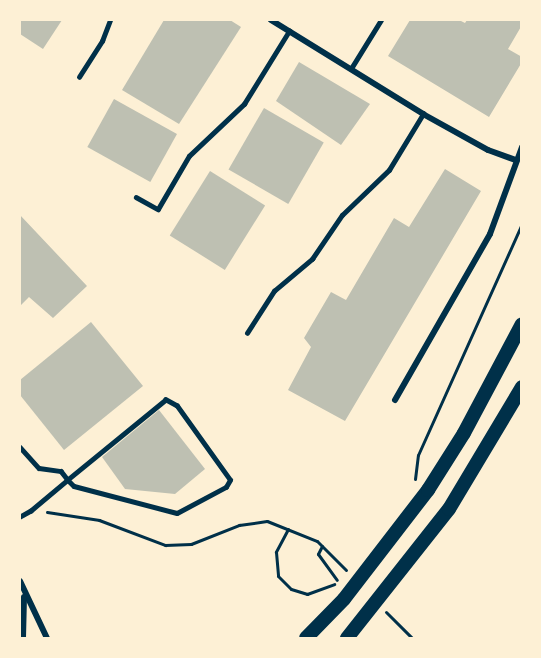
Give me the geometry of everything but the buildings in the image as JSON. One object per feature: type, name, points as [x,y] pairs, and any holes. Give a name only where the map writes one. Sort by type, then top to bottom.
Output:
[{"type":"highway","points":[[306,639],[344,599],[428,490],[464,433],[522,324]]},
{"type":"highway","points":[[347,639],[449,509],[522,387]]},
{"type":"street","points":[[271,20],[352,67],[423,114],[488,150],[515,160]]},
{"type":"street","points":[[395,400],[490,234],[515,160],[522,147]]},
{"type":"street","points":[[20,580],[24,595],[47,639]]},
{"type":"street","points":[[23,639],[24,595]]},
{"type":"lane","points":[[79,77],[102,40],[110,20]]},
{"type":"lane","points":[[352,67],[381,20]]},
{"type":"lane","points":[[136,197],[158,209],[189,156],[244,104],[289,31]]},
{"type":"lane","points":[[247,333],[274,291],[312,259],[342,215],[389,170],[423,114]]},
{"type":"lane","points":[[20,447],[39,468],[60,471],[68,480],[74,486],[177,513],[226,487],[230,480],[177,406],[166,400],[68,480],[31,511],[20,518]]},
{"type":"path","points":[[415,482],[418,455],[522,224]]},
{"type":"path","points":[[31,511],[99,520],[165,545],[190,544],[239,525],[267,521],[317,541],[347,572]]},
{"type":"path","points":[[288,529],[276,552],[278,576],[291,589],[307,594],[333,585]]},
{"type":"path","points":[[322,546],[318,554],[337,580]]},
{"type":"path","points":[[380,606],[412,639]]}]
